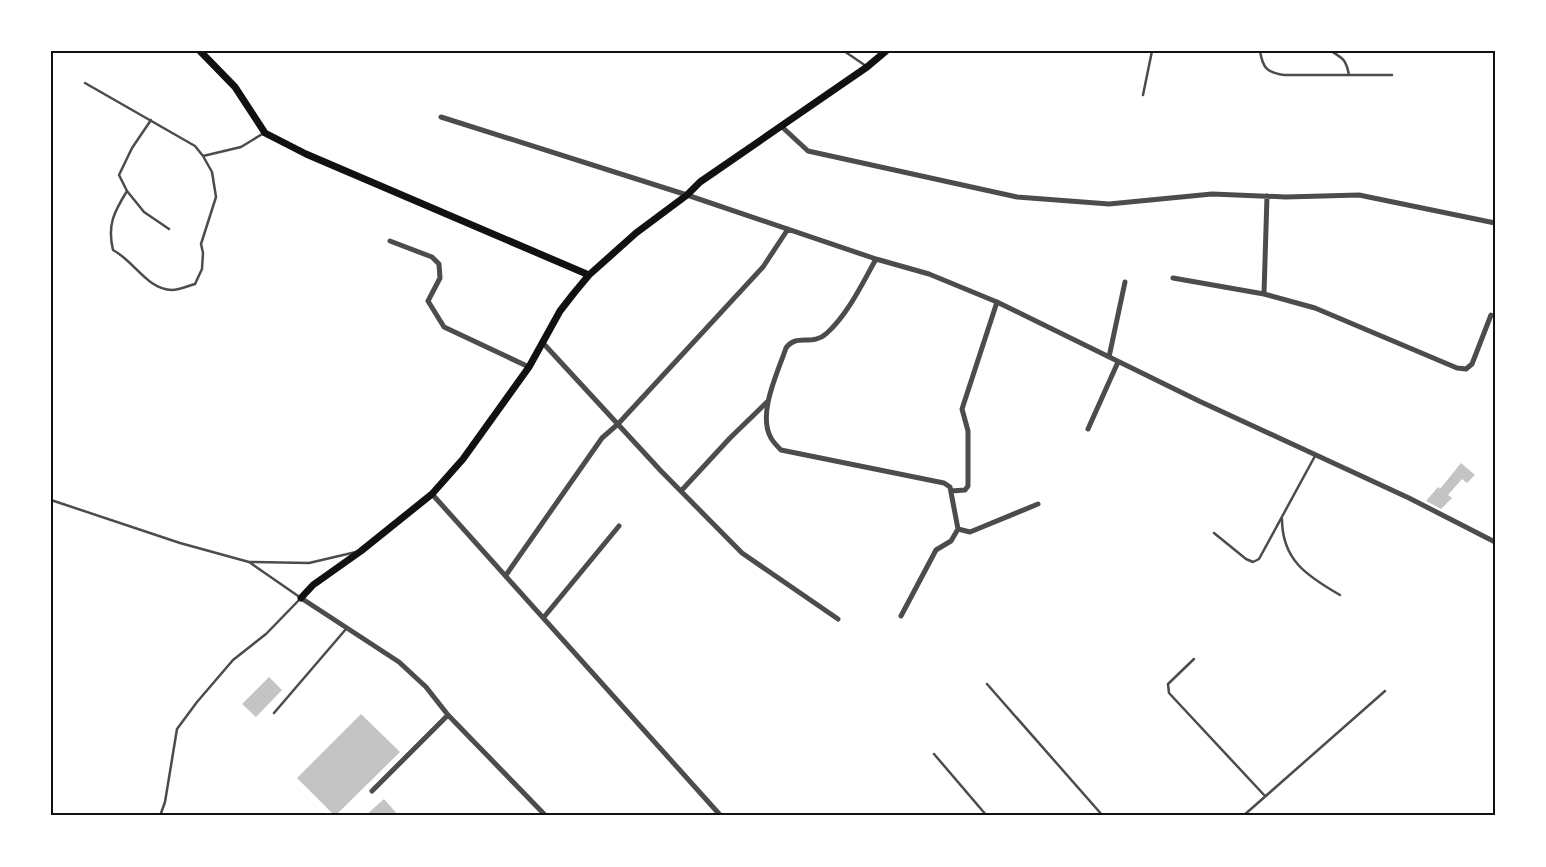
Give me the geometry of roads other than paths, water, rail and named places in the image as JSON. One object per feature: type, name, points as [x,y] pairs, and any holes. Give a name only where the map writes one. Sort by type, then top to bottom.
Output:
[{"type":"main road","points":[[200,51],[235,87],[265,133],[306,154],[589,275]]},
{"type":"main road","points":[[301,598],[314,584],[360,551],[432,494],[463,459],[529,367],[560,311],[589,275],[636,233],[687,195],[700,182],[867,67],[885,51]]},
{"type":"street","points":[[441,117],[929,274],[997,302],[1199,401],[1409,498],[1495,542]]},
{"type":"street","points":[[781,126],[808,151],[1017,197],[1109,204],[1212,194],[1267,196],[1359,195],[1495,223]]},
{"type":"street","points":[[1264,294],[1267,196]]},
{"type":"street","points":[[506,575],[602,438],[618,424],[763,267],[788,229]]},
{"type":"street","points":[[390,241],[432,257],[439,264],[440,278],[428,301],[444,327],[529,367]]},
{"type":"street","points":[[876,258],[852,300],[827,334],[816,340],[794,340],[786,348],[767,402],[768,433],[781,450],[944,483],[950,487],[950,496],[958,529],[951,541],[936,550],[901,616]]},
{"type":"street","points":[[1173,278],[1264,294],[1315,308],[1457,368],[1466,369],[1472,364],[1491,315]]},
{"type":"street","points":[[1108,357],[1125,282]]},
{"type":"street","points":[[951,491],[965,490],[968,486],[968,431],[962,409],[997,302]]},
{"type":"street","points":[[543,343],[681,491],[742,553],[838,619]]},
{"type":"street","points":[[1088,429],[1118,362]]},
{"type":"street","points":[[681,491],[730,438],[767,402]]},
{"type":"street","points":[[432,494],[721,816]]},
{"type":"street","points":[[958,529],[970,532],[1038,504]]},
{"type":"street","points":[[544,617],[619,526]]},
{"type":"street","points":[[301,598],[399,662],[426,687],[448,714],[546,816]]},
{"type":"street","points":[[372,791],[448,714]]},
{"type":"lane","points":[[844,51],[867,67]]},
{"type":"lane","points":[[1143,95],[1152,51]]},
{"type":"lane","points":[[1260,51],[1264,66],[1270,72],[1284,75],[1392,75]]},
{"type":"lane","points":[[1331,51],[1345,60],[1349,75]]},
{"type":"lane","points":[[85,83],[195,146],[212,172],[216,197],[201,244],[203,253],[202,270],[195,284],[174,290],[159,289],[123,256],[113,250],[110,237],[111,224],[127,190]]},
{"type":"lane","points":[[151,120],[132,148],[118,175],[144,212],[169,229]]},
{"type":"lane","points":[[203,156],[242,147],[265,133]]},
{"type":"lane","points":[[1214,533],[1246,559],[1253,562],[1259,560],[1316,455]]},
{"type":"lane","points":[[51,500],[180,543],[249,562],[308,563],[360,551]]},
{"type":"lane","points":[[1282,517],[1282,531],[1291,556],[1313,579],[1340,594]]},
{"type":"lane","points":[[160,816],[165,802],[177,729],[233,660],[266,634],[301,598],[249,562]]},
{"type":"lane","points":[[274,713],[347,628]]},
{"type":"lane","points":[[1194,659],[1168,684],[1169,693],[1266,796]]},
{"type":"lane","points":[[987,684],[1102,816]]},
{"type":"lane","points":[[1243,816],[1385,691]]},
{"type":"lane","points":[[934,754],[986,816]]}]
